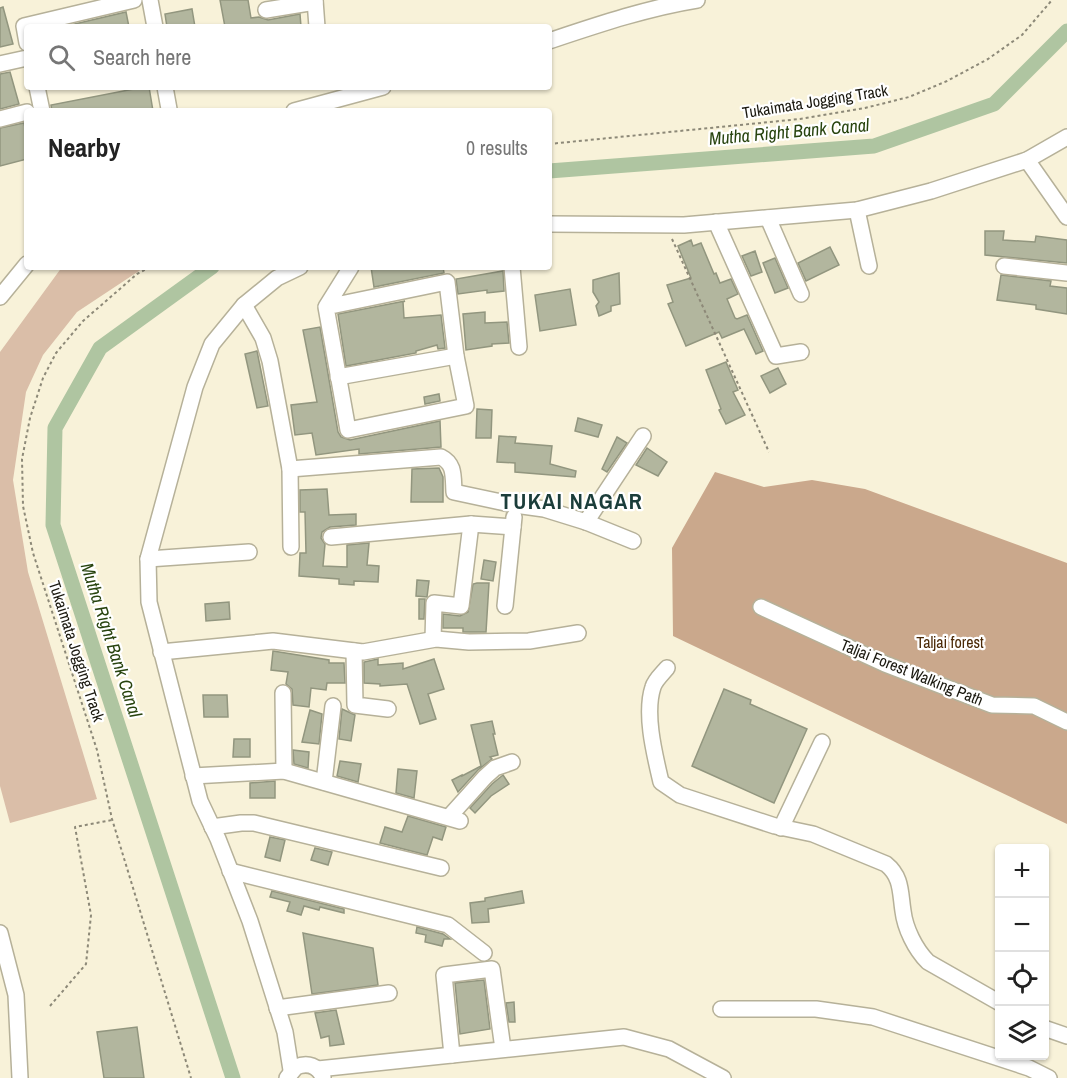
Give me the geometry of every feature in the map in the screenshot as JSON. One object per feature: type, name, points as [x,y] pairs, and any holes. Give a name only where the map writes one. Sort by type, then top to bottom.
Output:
[{"type":"street","points":[[43,24],[82,20],[134,0]]},
{"type":"street","points":[[150,0],[154,24]]},
{"type":"street","points":[[552,39],[678,3],[697,0]]},
{"type":"street","points":[[266,10],[315,1],[317,24]]},
{"type":"street","points":[[0,63],[24,59]]},
{"type":"street","points":[[35,108],[37,90]]},
{"type":"street","points":[[166,90],[169,108]]},
{"type":"street","points":[[305,108],[372,90]]},
{"type":"street","points":[[0,119],[24,113]]},
{"type":"street","points":[[552,224],[666,225],[857,210],[931,191],[1027,160],[1067,137]]},
{"type":"street","points":[[1027,160],[1067,217]]},
{"type":"street","points":[[857,210],[869,266]]},
{"type":"street","points":[[768,218],[801,294]]},
{"type":"street","points":[[716,222],[776,356],[801,352]]},
{"type":"street","points":[[1004,266],[1067,273]]},
{"type":"street","points":[[0,297],[24,268]]},
{"type":"street","points":[[287,1075],[285,1032],[250,921],[213,827],[200,801],[193,776],[149,602],[148,559],[195,387],[212,344],[244,305],[277,278],[294,270]]},
{"type":"street","points":[[326,307],[447,282],[465,406],[348,430],[326,307],[349,270]]},
{"type":"street","points":[[513,270],[519,347]]},
{"type":"street","points":[[244,305],[263,338],[270,361],[290,469],[291,547]]},
{"type":"street","points":[[338,378],[456,356]]},
{"type":"street","points":[[586,522],[643,436]]},
{"type":"street","points":[[290,469],[441,457],[448,460],[453,468],[454,492],[544,509],[586,522],[633,541]]},
{"type":"street","points":[[505,606],[515,505]]},
{"type":"street","points":[[331,537],[471,524],[513,526]]},
{"type":"street","points":[[433,639],[434,603],[461,606],[471,524]]},
{"type":"street","points":[[148,559],[249,552]]},
{"type":"street","name":"Taljai Forest Walking Path","points":[[761,607],[885,664],[992,705],[1034,706],[1067,722]]},
{"type":"street","points":[[161,652],[273,641],[363,652],[433,639],[469,642],[529,641],[578,633]]},
{"type":"street","points":[[354,651],[354,705],[388,709]]},
{"type":"street","points":[[667,668],[654,685],[651,697],[651,740],[661,782],[680,795],[782,828],[813,834],[886,864],[894,871],[900,882],[906,924],[920,954],[928,962],[995,1001]]},
{"type":"street","points":[[283,693],[284,771]]},
{"type":"street","points":[[324,782],[333,706]]},
{"type":"street","points":[[782,828],[822,742]]},
{"type":"street","points":[[193,776],[284,771],[455,819],[485,777],[495,768],[513,762]]},
{"type":"street","points":[[213,827],[254,823],[441,868]]},
{"type":"street","points":[[230,870],[448,925],[484,953]]},
{"type":"street","points":[[0,933],[16,995],[20,1078]]},
{"type":"street","points":[[452,1055],[444,975],[492,969],[503,1049]]},
{"type":"street","points":[[277,1008],[389,993]]},
{"type":"street","points":[[721,1008],[816,1009],[873,1017],[1029,1068],[1049,1078]]},
{"type":"street","points":[[1049,1030],[1067,1036]]},
{"type":"street","points":[[285,1032],[316,1070]]},
{"type":"street","points":[[287,1075],[296,1066],[316,1070],[624,1037],[669,1049],[723,1078]]},
{"type":"street","points":[[333,1078],[350,1066]]},
{"type":"path","name":"Tukaimata Jogging Track","points":[[552,144],[800,119],[866,108],[909,97],[947,81],[988,59],[1022,35],[1052,0]]},
{"type":"path","points":[[666,225],[768,452]]},
{"type":"path","name":"Tukaimata Jogging Track","points":[[145,270],[83,321],[56,353],[43,378],[30,418],[22,459],[23,506],[33,553],[97,750],[112,819],[191,1078]]},
{"type":"path","points":[[50,1006],[86,964],[91,915],[75,827],[112,819]]},
{"type":"shaded area","points":[[60,270],[140,270],[77,312],[43,355],[26,392],[13,480],[28,572],[97,799],[10,823],[0,786],[0,352]]},
{"type":"green space","name":"Taljai forest","points":[[715,472],[764,487],[812,480],[865,489],[1067,563],[1067,824],[673,636],[672,548]]},
{"type":"building","points":[[220,0],[248,0],[251,18],[259,17],[268,20],[300,14],[301,24],[224,24]]},
{"type":"building","points":[[3,7],[13,44],[0,47],[0,8]]},
{"type":"building","points":[[192,9],[194,24],[167,24],[165,14]]},
{"type":"building","points":[[126,12],[128,24],[75,24]]},
{"type":"building","points":[[10,72],[19,104],[0,109],[0,74]]},
{"type":"building","points":[[128,90],[150,90],[152,108],[52,108],[51,105]]},
{"type":"building","points":[[24,123],[24,160],[0,166],[0,128]]},
{"type":"building","points":[[985,231],[1004,231],[1003,240],[1035,242],[1036,236],[1067,240],[1067,263],[985,255]]},
{"type":"building","points":[[691,240],[693,246],[701,243],[720,283],[731,279],[738,294],[727,299],[735,318],[747,315],[763,351],[756,354],[744,329],[722,338],[719,332],[686,346],[668,304],[673,302],[667,285],[691,278],[678,246]]},
{"type":"building","points":[[830,247],[839,265],[806,281],[798,263]]},
{"type":"building","points":[[755,251],[762,272],[751,276],[742,256]]},
{"type":"building","points":[[775,258],[788,288],[775,293],[763,263]]},
{"type":"building","points":[[371,270],[444,270],[444,273],[374,287]]},
{"type":"building","points":[[503,271],[504,291],[487,293],[487,290],[458,294],[456,279]]},
{"type":"building","points":[[619,273],[620,304],[611,306],[611,311],[599,316],[596,306],[599,302],[593,292],[593,280]]},
{"type":"building","points":[[1001,275],[1051,281],[1050,286],[1067,288],[1067,314],[1036,309],[1036,305],[997,300]]},
{"type":"building","points":[[570,289],[576,325],[540,331],[535,295]]},
{"type":"building","points":[[405,301],[403,302],[404,318],[441,315],[445,348],[438,349],[437,345],[416,351],[416,353],[346,366],[338,314]]},
{"type":"building","points":[[485,312],[485,323],[507,322],[509,343],[466,350],[463,314]]},
{"type":"building","points":[[320,327],[338,432],[341,437],[350,440],[440,421],[441,447],[359,454],[359,449],[316,455],[312,433],[295,435],[291,405],[317,402],[303,330]]},
{"type":"building","points":[[257,351],[268,406],[257,408],[245,354]]},
{"type":"building","points":[[726,362],[738,390],[733,392],[745,415],[726,424],[706,370]]},
{"type":"building","points":[[778,368],[786,384],[770,393],[761,376]]},
{"type":"building","points":[[439,394],[440,401],[425,404],[424,397]]},
{"type":"building","points":[[477,409],[492,410],[491,438],[476,438]]},
{"type":"building","points":[[578,418],[602,425],[598,437],[575,431]]},
{"type":"building","points":[[499,436],[516,437],[515,443],[552,446],[550,464],[576,471],[575,477],[515,472],[515,463],[497,462]]},
{"type":"building","points":[[617,437],[627,443],[607,472],[602,469]]},
{"type":"building","points":[[647,448],[667,462],[658,476],[636,465]]},
{"type":"building","points":[[439,468],[443,477],[443,502],[411,502],[412,469]]},
{"type":"building","points":[[327,489],[329,515],[356,514],[356,525],[330,527],[322,532],[321,538],[325,544],[323,566],[347,567],[347,545],[369,543],[367,565],[379,566],[378,582],[354,581],[354,585],[339,584],[339,579],[299,576],[300,553],[306,553],[305,512],[300,512],[300,490]]},
{"type":"building","points":[[484,560],[496,562],[493,581],[481,579]]},
{"type":"building","points":[[417,580],[429,581],[427,597],[416,596]]},
{"type":"building","points":[[489,583],[486,632],[463,632],[463,628],[443,628],[443,614],[460,616],[468,612],[473,584]]},
{"type":"building","points":[[419,599],[425,599],[424,619],[419,619]]},
{"type":"building","points":[[229,602],[230,619],[206,621],[205,604]]},
{"type":"building","points":[[273,651],[329,660],[329,663],[344,663],[345,683],[327,683],[326,690],[311,688],[309,707],[293,705],[292,689],[286,684],[288,672],[271,670]]},
{"type":"building","points":[[378,659],[378,665],[403,663],[403,669],[434,659],[444,689],[428,694],[436,719],[420,724],[407,684],[380,686],[380,684],[364,683],[364,662]]},
{"type":"building","points":[[724,689],[751,700],[750,704],[807,729],[774,803],[692,766]]},
{"type":"building","points":[[203,695],[227,695],[228,717],[204,717]]},
{"type":"building","points":[[342,709],[355,715],[351,741],[339,739]]},
{"type":"building","points":[[310,710],[322,714],[319,744],[302,742]]},
{"type":"building","points":[[492,721],[498,755],[490,757],[492,759],[478,770],[458,792],[452,780],[481,766],[471,725]]},
{"type":"building","points":[[234,739],[250,739],[250,757],[233,757]]},
{"type":"building","points":[[293,750],[309,752],[308,768],[294,764]]},
{"type":"building","points":[[340,761],[361,764],[358,782],[337,776]]},
{"type":"building","points":[[398,769],[417,771],[414,798],[396,793]]},
{"type":"building","points":[[503,775],[509,784],[491,796],[475,813],[470,808]]},
{"type":"building","points":[[275,781],[275,798],[250,798],[250,783]]},
{"type":"building","points":[[408,816],[446,827],[442,840],[433,837],[427,855],[380,843],[385,827],[402,832]]},
{"type":"building","points":[[270,837],[285,840],[280,861],[265,857]]},
{"type":"building","points":[[315,848],[332,852],[328,865],[311,860]]},
{"type":"building","points":[[272,891],[344,909],[344,913],[304,906],[301,915],[287,911],[290,902],[270,897]]},
{"type":"building","points":[[522,891],[524,903],[488,909],[489,922],[472,923],[470,903]]},
{"type":"building","points":[[417,927],[443,934],[450,939],[444,939],[442,946],[425,942],[426,935],[416,933]]},
{"type":"building","points":[[303,933],[373,948],[378,985],[312,994]]},
{"type":"building","points":[[484,980],[490,1029],[460,1034],[455,983]]},
{"type":"building","points":[[514,1002],[515,1022],[509,1022],[506,1003]]},
{"type":"building","points":[[336,1010],[344,1044],[330,1046],[329,1036],[321,1038],[315,1013]]},
{"type":"building","points":[[137,1027],[144,1078],[104,1078],[97,1032]]},
{"type":"waterway","name":"Mutha Right Bank Canal","points":[[552,171],[874,146],[994,104],[1067,31]]},
{"type":"waterway","name":"Mutha Right Bank Canal","points":[[208,270],[100,348],[55,428],[53,525],[233,1078]]},
{"type":"district","name":"TUKAI NAGAR","points":[[572,501]]}]
